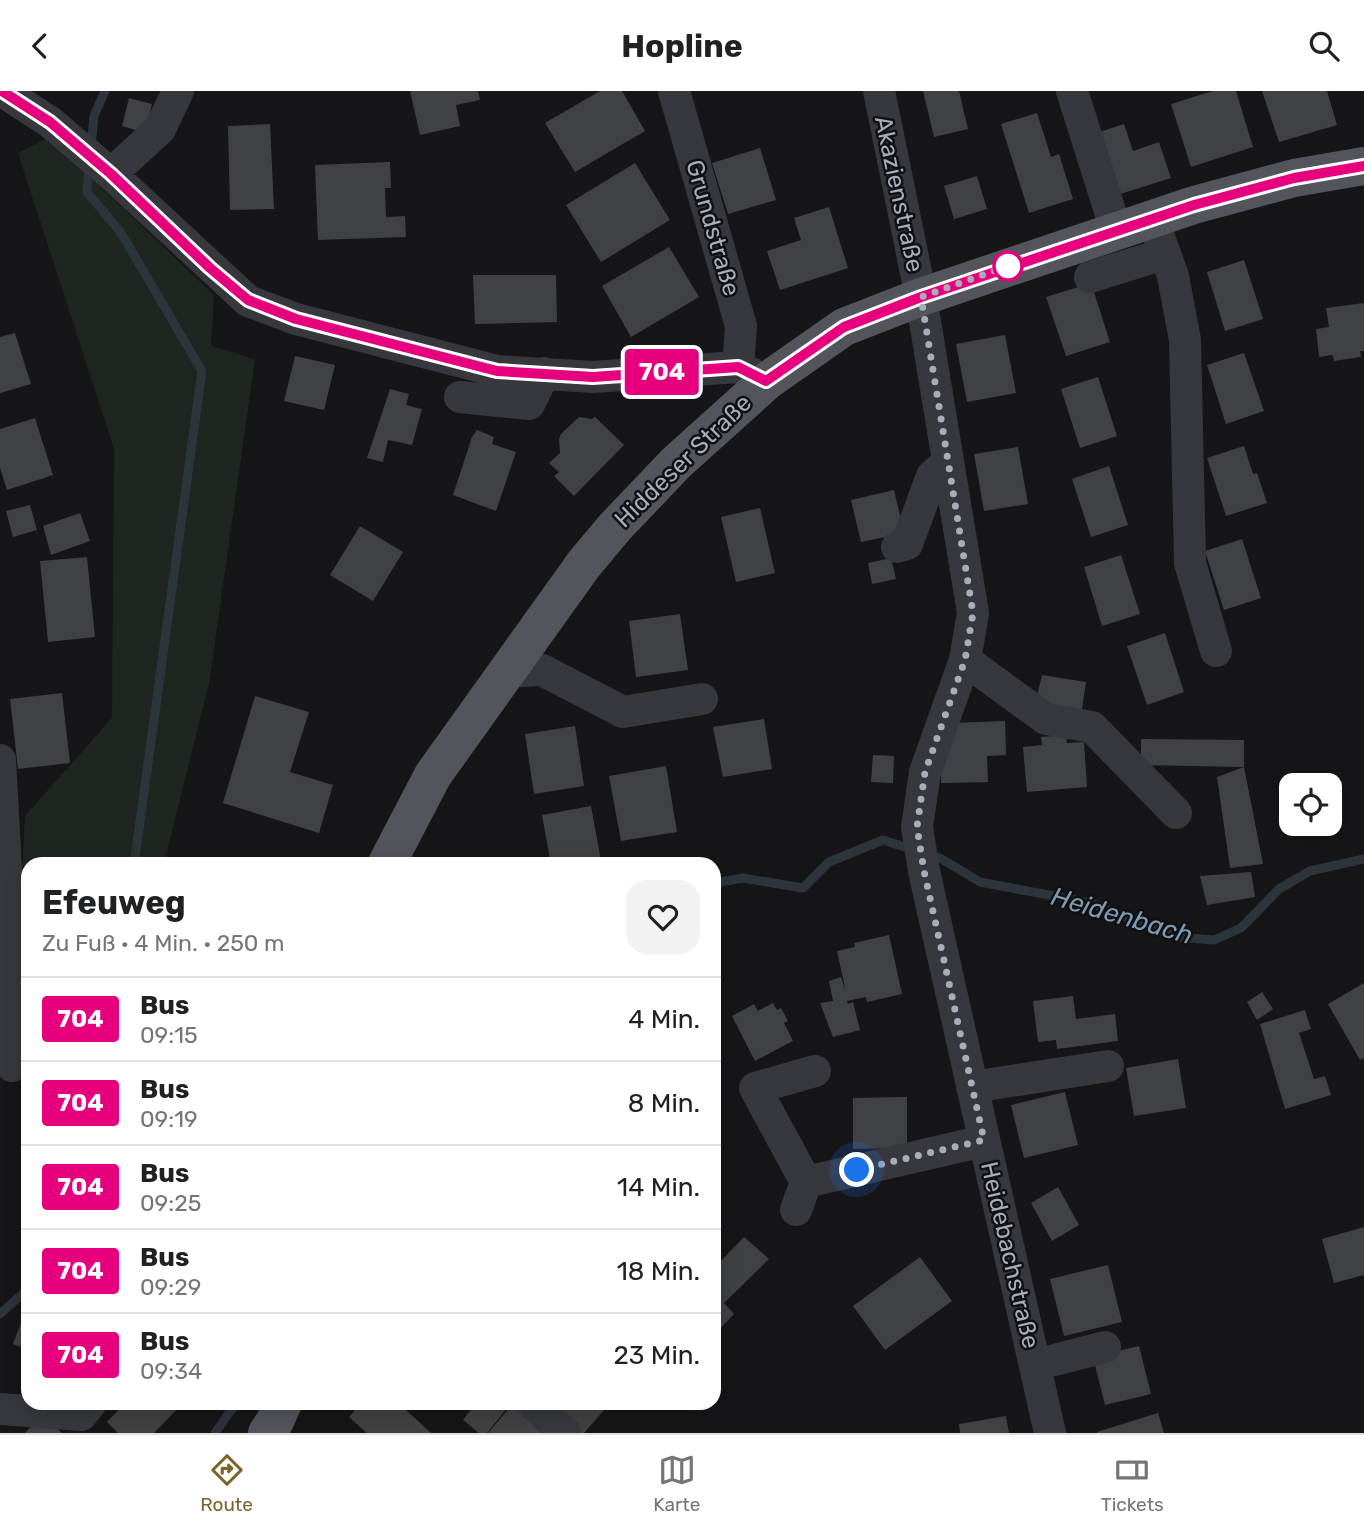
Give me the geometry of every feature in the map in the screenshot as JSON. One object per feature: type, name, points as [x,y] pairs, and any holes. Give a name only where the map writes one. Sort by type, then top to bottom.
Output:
[{"type":"main road","name":"Hiddeser Straße","points":[[390,857],[433,775],[584,564],[752,374],[844,327],[921,297],[1116,230],[1263,186],[1364,166]]},
{"type":"main road","points":[[267,1433],[279,1410]]},
{"type":"street","points":[[2,91],[50,122],[111,174],[210,268],[248,300],[296,319],[497,371],[593,377],[752,374]]},
{"type":"street","points":[[111,174],[160,129],[178,91]]},
{"type":"street","name":"Grundstraße","points":[[674,91],[741,326],[752,374]]},
{"type":"street","name":"Akazienstraße","points":[[879,91],[921,297]]},
{"type":"street","points":[[1072,91],[1116,230]]},
{"type":"street","points":[[1152,218],[1173,276],[1185,340],[1190,563],[1216,651]]},
{"type":"street","points":[[1090,277],[1164,254]]},
{"type":"street","name":"Heidebachstraße","points":[[921,297],[973,613],[965,660],[925,772],[917,827],[924,871],[1050,1433]]},
{"type":"street","points":[[460,397],[529,404],[544,373]]},
{"type":"street","points":[[897,547],[907,544],[932,476],[948,462]]},
{"type":"street","points":[[965,660],[1046,719],[1092,727],[1176,813]]},
{"type":"street","points":[[505,672],[542,670],[623,712],[702,699]]},
{"type":"street","points":[[0,760],[19,928],[12,1066]]},
{"type":"street","points":[[970,1078],[1074,1055]]},
{"type":"street","points":[[970,1078],[1108,1066]]},
{"type":"street","points":[[815,1071],[755,1088],[801,1196],[984,1140]]},
{"type":"street","points":[[1035,1364],[1105,1347]]},
{"type":"street","points":[[0,1409],[81,1415],[85,1410]]},
{"type":"street","points":[[540,1410],[565,1433]]},
{"type":"shaded area","points":[[45,139],[80,167],[214,295],[211,346],[255,359],[209,684],[166,857],[23,857],[25,816],[112,718],[114,449],[18,153]]},
{"type":"building","points":[[410,91],[478,91],[480,100],[456,105],[460,126],[420,135]]},
{"type":"building","points":[[600,91],[622,91],[645,131],[575,172],[545,123]]},
{"type":"building","points":[[923,91],[959,91],[968,129],[934,137]]},
{"type":"building","points":[[1213,91],[1236,91],[1253,147],[1191,167],[1171,104]]},
{"type":"building","points":[[1262,91],[1327,91],[1337,125],[1279,142]]},
{"type":"building","points":[[129,98],[152,104],[145,133],[122,126]]},
{"type":"building","points":[[1037,113],[1051,157],[1059,154],[1073,199],[1029,213],[1001,124]]},
{"type":"building","points":[[270,124],[274,209],[230,210],[228,126]]},
{"type":"building","points":[[1124,124],[1133,151],[1159,142],[1171,178],[1114,196],[1093,134]]},
{"type":"building","points":[[760,148],[776,200],[728,214],[712,163]]},
{"type":"building","points":[[390,162],[391,188],[385,188],[386,217],[405,216],[406,237],[318,240],[315,165]]},
{"type":"building","points":[[635,163],[670,220],[601,262],[566,205]]},
{"type":"building","points":[[977,176],[987,209],[954,219],[944,186]]},
{"type":"building","points":[[829,207],[848,268],[780,290],[767,251],[801,240],[794,218]]},
{"type":"building","points":[[669,247],[699,297],[631,337],[602,286]]},
{"type":"building","points":[[1244,260],[1263,319],[1225,331],[1207,272]]},
{"type":"building","points":[[473,275],[556,275],[557,322],[475,324]]},
{"type":"building","points":[[1091,283],[1110,342],[1066,356],[1046,297]]},
{"type":"building","points":[[1364,303],[1364,351],[1360,351],[1361,357],[1334,361],[1333,355],[1319,357],[1316,329],[1329,327],[1326,308]]},
{"type":"building","points":[[15,333],[31,384],[0,393],[0,337]]},
{"type":"building","points":[[1005,335],[1016,393],[967,402],[956,344]]},
{"type":"building","points":[[1244,353],[1264,411],[1226,424],[1207,365]]},
{"type":"building","points":[[295,356],[335,365],[324,410],[284,401]]},
{"type":"building","points":[[1098,377],[1117,436],[1080,448],[1061,389]]},
{"type":"building","points":[[390,389],[409,394],[406,405],[422,409],[412,445],[388,440],[383,462],[367,458]]},
{"type":"building","points":[[579,417],[595,417],[624,445],[574,496],[554,476],[559,472],[549,463],[560,453],[561,434]]},
{"type":"building","points":[[35,418],[53,475],[7,490],[0,468],[0,429]]},
{"type":"building","points":[[477,430],[494,437],[492,444],[516,452],[496,511],[453,495],[472,437]]},
{"type":"building","points":[[1244,446],[1253,474],[1257,473],[1267,503],[1226,516],[1207,458]]},
{"type":"building","points":[[1018,447],[1028,504],[984,511],[974,454]]},
{"type":"building","points":[[1109,466],[1128,525],[1091,537],[1072,479]]},
{"type":"building","points":[[894,490],[904,533],[861,542],[851,500]]},
{"type":"building","points":[[30,505],[37,530],[13,537],[6,511]]},
{"type":"building","points":[[760,508],[775,573],[736,582],[721,517]]},
{"type":"building","points":[[80,513],[90,541],[51,555],[43,526]]},
{"type":"building","points":[[360,526],[403,552],[373,601],[330,575]]},
{"type":"building","points":[[1242,539],[1261,598],[1224,610],[1205,551]]},
{"type":"building","points":[[1121,555],[1140,614],[1102,626],[1084,567]]},
{"type":"building","points":[[87,557],[95,637],[48,642],[40,561]]},
{"type":"building","points":[[891,558],[896,579],[872,584],[868,563]]},
{"type":"building","points":[[680,614],[688,670],[636,677],[629,621]]},
{"type":"building","points":[[1165,633],[1184,692],[1147,705],[1127,646]]},
{"type":"building","points":[[1042,675],[1086,682],[1081,715],[1035,704]]},
{"type":"building","points":[[62,693],[70,763],[18,769],[10,699]]},
{"type":"building","points":[[255,696],[309,712],[290,772],[333,785],[319,833],[223,803]]},
{"type":"building","points":[[764,719],[772,769],[723,777],[713,727]]},
{"type":"building","points":[[1005,721],[1006,755],[987,756],[988,782],[941,783],[940,742],[953,742],[952,723]]},
{"type":"building","points":[[575,726],[584,786],[534,794],[525,734]]},
{"type":"building","points":[[1066,735],[1067,743],[1084,742],[1087,787],[1027,792],[1023,747],[1042,745],[1041,737]]},
{"type":"building","points":[[1141,739],[1244,740],[1244,767],[1141,765]]},
{"type":"building","points":[[873,755],[894,756],[893,783],[871,782]]},
{"type":"building","points":[[666,766],[677,832],[621,841],[609,776]]},
{"type":"building","points":[[1244,767],[1263,864],[1230,868],[1217,777]]},
{"type":"building","points":[[591,806],[600,857],[550,857],[542,815]]},
{"type":"building","points":[[1251,872],[1255,897],[1207,905],[1200,876]]},
{"type":"building","points":[[889,935],[902,994],[867,1002],[866,997],[847,1001],[848,1004],[853,1002],[860,1030],[833,1037],[820,1003],[833,1001],[829,981],[841,977],[846,992],[837,951],[855,947],[854,943]]},
{"type":"building","points":[[1364,983],[1364,1058],[1360,1060],[1328,1004]]},
{"type":"building","points":[[1262,992],[1273,1009],[1257,1020],[1247,1002]]},
{"type":"building","points":[[1073,996],[1076,1019],[1115,1014],[1118,1041],[1057,1049],[1056,1040],[1038,1042],[1033,1001]]},
{"type":"building","points":[[773,1003],[777,1010],[781,1008],[788,1021],[784,1023],[793,1041],[755,1061],[732,1016],[754,1004],[758,1011]]},
{"type":"building","points":[[1305,1010],[1311,1029],[1299,1033],[1314,1079],[1325,1076],[1331,1095],[1285,1109],[1260,1024]]},
{"type":"building","points":[[1178,1059],[1186,1108],[1134,1116],[1126,1068]]},
{"type":"building","points":[[1065,1092],[1078,1145],[1024,1158],[1011,1105]]},
{"type":"building","points":[[907,1097],[907,1148],[853,1149],[853,1098]]},
{"type":"building","points":[[1058,1187],[1079,1225],[1052,1241],[1031,1203]]},
{"type":"building","points":[[1364,1227],[1364,1275],[1334,1283],[1322,1239]]},
{"type":"building","points":[[744,1237],[769,1259],[724,1303],[734,1314],[721,1328],[721,1261]]},
{"type":"building","points":[[920,1257],[952,1301],[885,1350],[853,1306]]},
{"type":"building","points":[[1108,1265],[1122,1322],[1064,1336],[1050,1279]]},
{"type":"building","points":[[21,1323],[21,1347],[13,1344]]},
{"type":"building","points":[[1139,1346],[1151,1394],[1105,1405],[1093,1357]]},
{"type":"building","points":[[118,1410],[176,1410],[154,1433],[118,1433],[107,1422]]},
{"type":"building","points":[[355,1410],[406,1410],[431,1433],[367,1433],[349,1417]]},
{"type":"building","points":[[471,1410],[506,1410],[487,1433],[479,1433],[463,1420]]},
{"type":"building","points":[[508,1410],[518,1410],[544,1433],[488,1433]]},
{"type":"building","points":[[550,1410],[604,1410],[584,1433],[575,1433]]},
{"type":"building","points":[[1158,1413],[1164,1433],[1097,1433],[1097,1432]]},
{"type":"building","points":[[42,1414],[62,1433],[25,1433]]},
{"type":"building","points":[[1006,1416],[1009,1433],[960,1433],[959,1424]]},
{"type":"waterway","points":[[91,146],[94,116],[105,91]]},
{"type":"waterway","points":[[89,164],[87,192],[121,233],[202,371],[135,857]]},
{"type":"waterway","name":"Heidenbach","points":[[721,882],[743,878],[803,888],[829,862],[883,840],[914,850]]},
{"type":"waterway","name":"Heidenbach","points":[[927,854],[940,858],[980,882],[1091,903],[1176,937],[1214,940],[1241,928],[1279,889],[1310,871],[1364,859]]},
{"type":"waterway","points":[[0,1314],[21,1295]]},
{"type":"waterway","name":"Heidenbach","points":[[215,1433],[231,1410]]},
{"type":"bus line","name":"704","points":[[2,91],[50,122],[111,174],[210,268],[248,300],[296,319],[497,371],[593,377],[738,367],[766,381],[844,327],[921,297],[1194,205],[1294,178],[1364,166]]},
{"type":"route","points":[[857,1170],[984,1140],[924,871],[917,827],[925,772],[965,660],[973,613],[921,297],[1008,266]]}]
